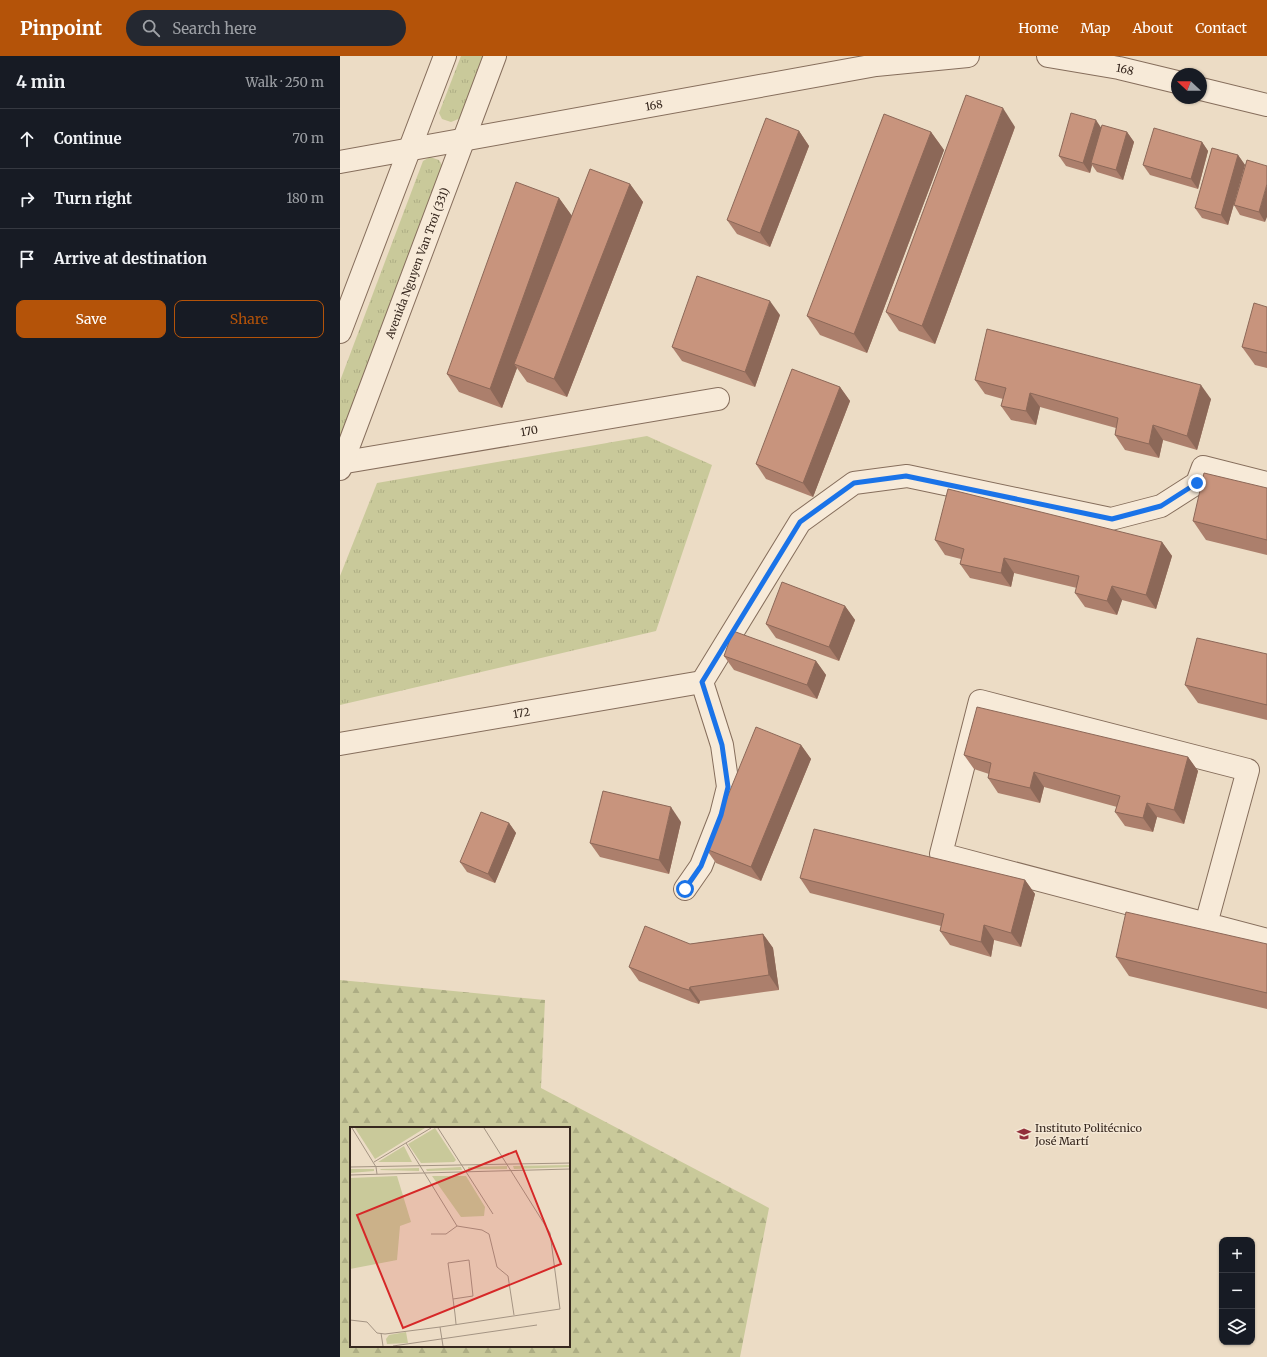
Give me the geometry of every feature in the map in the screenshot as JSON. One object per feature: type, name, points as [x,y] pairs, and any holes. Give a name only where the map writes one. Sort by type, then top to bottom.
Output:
[{"type":"street","points":[[340,332],[445,56]]},
{"type":"street","name":"Avenida Nguyen Van Troi (331)","points":[[341,465],[462,140],[495,56]]},
{"type":"street","name":"168","points":[[340,162],[876,65],[968,56]]},
{"type":"street","name":"168","points":[[1048,56],[1119,68],[1171,81]]},
{"type":"street","points":[[1207,90],[1267,105]]},
{"type":"street","name":"170","points":[[341,465],[718,399]]},
{"type":"street","points":[[685,889],[701,866],[721,815],[728,787],[722,745],[702,682],[800,522],[854,483],[906,476],[1112,519],[1161,506],[1197,483],[1203,467],[1267,483]]},
{"type":"street","name":"172","points":[[340,744],[702,682]]},
{"type":"street","points":[[1206,924],[1248,770],[980,701],[941,854],[1206,924],[1267,940]]},
{"type":"green space","points":[[461,56],[485,56],[461,118],[451,122],[442,119],[439,113]]},
{"type":"green space","points":[[430,157],[439,160],[443,167],[340,440],[340,381],[423,161]]},
{"type":"green space","points":[[647,436],[712,465],[656,631],[340,705],[340,576],[377,483]]},
{"type":"green space","points":[[340,980],[545,1000],[541,1088],[769,1208],[740,1357],[340,1357]]},
{"type":"building","points":[[966,95],[1003,108],[922,326],[886,312]]},
{"type":"building","points":[[1071,113],[1096,120],[1083,163],[1059,156]]},
{"type":"building","points":[[884,114],[931,132],[854,334],[807,316]]},
{"type":"building","points":[[766,118],[799,131],[760,233],[727,220]]},
{"type":"building","points":[[1102,125],[1127,132],[1116,170],[1091,163]]},
{"type":"building","points":[[1154,128],[1202,142],[1191,179],[1143,165]]},
{"type":"building","points":[[1212,148],[1238,155],[1221,215],[1195,208]]},
{"type":"building","points":[[1247,160],[1267,166],[1267,184],[1259,212],[1234,205]]},
{"type":"building","points":[[590,169],[630,184],[554,379],[514,364]]},
{"type":"building","points":[[516,182],[559,198],[490,389],[447,374]]},
{"type":"building","points":[[697,276],[770,301],[745,372],[672,347]]},
{"type":"building","points":[[1254,303],[1267,307],[1267,353],[1242,347]]},
{"type":"building","points":[[987,329],[1201,385],[1187,436],[1153,425],[1149,444],[1115,435],[1118,418],[1030,393],[1026,411],[1001,406],[1006,388],[975,380]]},
{"type":"building","points":[[792,369],[840,387],[803,483],[756,464]]},
{"type":"building","points":[[1204,473],[1267,488],[1267,540],[1193,521]]},
{"type":"building","points":[[948,489],[1162,542],[1146,595],[1112,586],[1107,601],[1075,593],[1079,576],[1004,558],[1001,573],[960,564],[964,549],[935,540]]},
{"type":"building","points":[[782,582],[845,606],[829,647],[766,624]]},
{"type":"building","points":[[733,631],[816,661],[807,685],[724,656]]},
{"type":"building","points":[[1197,638],[1267,654],[1267,705],[1185,685]]},
{"type":"building","points":[[977,707],[1188,757],[1174,810],[1147,803],[1143,818],[1115,812],[1120,796],[1034,772],[1030,788],[988,778],[991,763],[964,755]]},
{"type":"building","points":[[756,727],[801,745],[751,867],[706,849]]},
{"type":"building","points":[[603,791],[671,807],[659,860],[590,843]]},
{"type":"building","points":[[481,812],[509,823],[488,874],[460,862]]},
{"type":"building","points":[[814,829],[1025,880],[1011,933],[984,925],[981,942],[940,931],[944,914],[800,878]]},
{"type":"building","points":[[1126,912],[1267,944],[1267,993],[1116,957]]},
{"type":"building","points":[[645,926],[690,944],[763,934],[769,975],[690,987],[689,990],[682,988],[629,967]]},
{"type":"place","name":"Instituto Politécnico José Martí","points":[[1024,1134]]},
{"type":"route","points":[[685,889],[701,866],[721,815],[728,787],[722,745],[702,682],[800,522],[854,483],[906,476],[1112,519],[1161,506],[1197,483]]}]
